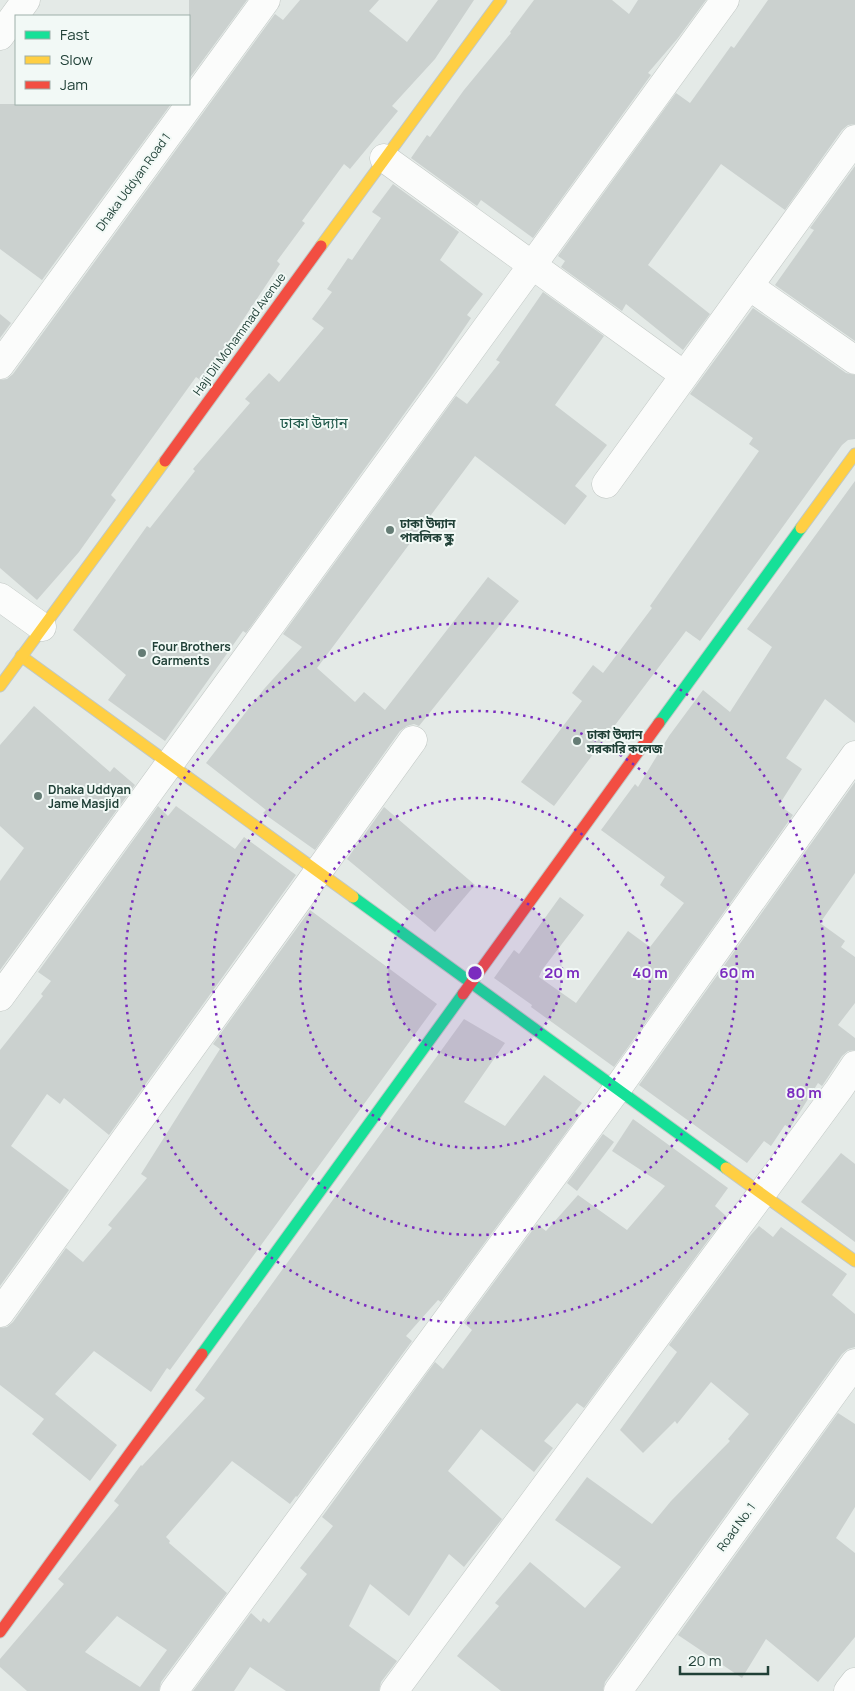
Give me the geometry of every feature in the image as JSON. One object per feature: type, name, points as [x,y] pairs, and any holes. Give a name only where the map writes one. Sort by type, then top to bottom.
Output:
[{"type":"street","points":[[15,15],[26,0]]},
{"type":"street","name":"Dhaka Uddyan Road 1","points":[[190,104],[266,0]]},
{"type":"street","name":"Haji Dil Mohammad Avenue","points":[[0,686],[501,0]]},
{"type":"street","points":[[0,996],[725,0]]},
{"type":"street","points":[[0,36],[15,15]]},
{"type":"street","name":"Dhaka Uddyan Road 1","points":[[0,365],[189,105]]},
{"type":"street","points":[[606,484],[855,139]]},
{"type":"street","points":[[384,158],[684,375]]},
{"type":"street","points":[[749,286],[855,360]]},
{"type":"street","points":[[0,1632],[855,454]]},
{"type":"street","points":[[0,597],[42,627]]},
{"type":"street","points":[[21,656],[855,1261]]},
{"type":"street","points":[[0,1313],[413,740]]},
{"type":"street","points":[[174,1691],[617,1089],[855,755]]},
{"type":"street","points":[[394,1691],[855,1065]]},
{"type":"street","name":"Road No. 1","points":[[618,1691],[855,1363]]},
{"type":"street","points":[[848,1691],[855,1682]]},
{"type":"building","points":[[189,0],[247,0],[190,78],[190,15]]},
{"type":"building","points":[[300,0],[379,0],[369,11],[407,42],[438,0],[474,0],[435,59],[392,106],[398,111],[350,169],[344,164],[302,221],[305,223],[277,261],[280,264],[219,356],[221,357],[203,382],[196,377],[111,495],[116,500],[79,552],[37,600],[0,568],[0,380],[7,379],[13,374],[275,14],[283,20]]},
{"type":"building","points":[[534,0],[612,0],[629,14],[638,0],[706,0],[678,38],[648,73],[651,75],[533,238],[481,200],[477,206],[411,158],[427,135],[430,137],[464,90],[511,33]]},
{"type":"building","points":[[768,0],[855,0],[855,124],[848,125],[842,130],[785,210],[721,164],[648,265],[710,314],[683,350],[626,304],[622,311],[561,267],[565,261],[558,256],[676,93],[690,103],[731,46],[734,48]]},
{"type":"building","points":[[0,104],[170,105],[42,280],[0,249]]},
{"type":"building","points":[[855,166],[855,341],[775,285],[814,230],[810,228]]},
{"type":"building","points":[[393,184],[459,232],[440,260],[483,294],[467,315],[471,318],[433,374],[246,633],[243,631],[165,741],[108,700],[126,675],[73,630],[147,526],[150,528],[195,471],[193,469],[250,403],[245,399],[269,373],[279,382],[324,328],[312,319],[332,292],[327,289],[348,258],[352,260],[381,218],[372,212]]},
{"type":"building","points":[[543,292],[604,336],[555,405],[607,445],[575,486],[587,496],[565,525],[475,456],[317,668],[355,702],[364,692],[385,710],[488,577],[519,601],[419,726],[414,724],[400,731],[315,850],[263,813],[266,810],[206,763],[264,689],[302,647],[283,634],[456,396],[467,404],[500,362],[496,360]]},
{"type":"building","points":[[753,308],[846,373],[855,375],[855,439],[848,440],[842,445],[700,641],[686,631],[554,806],[521,782],[582,701],[572,693],[593,665],[603,673],[652,608],[650,606],[759,451],[749,444],[753,438],[690,394]]},
{"type":"building","points":[[0,314],[11,323],[0,338]]},
{"type":"building","points":[[855,481],[855,723],[825,699],[786,758],[802,769],[779,805],[793,815],[614,1067],[494,978],[514,950],[519,954],[560,897],[584,915],[542,970],[539,977],[576,1003],[628,931],[650,947],[684,903],[660,885],[665,877],[601,830],[635,784],[638,787],[669,736],[703,690],[730,712],[772,647],[747,629]]},
{"type":"building","points":[[34,706],[110,772],[114,767],[135,785],[0,970],[0,881],[24,848],[0,826],[0,745]]},
{"type":"building","points":[[855,782],[855,873],[820,923],[845,941],[841,947],[855,957],[855,1003],[838,1025],[855,1038],[855,1050],[848,1051],[842,1056],[822,1086],[818,1083],[790,1128],[785,1125],[771,1146],[764,1141],[747,1163],[639,1085]]},
{"type":"building","points":[[158,806],[168,816],[176,806],[235,849],[244,837],[296,875],[109,1135],[64,1098],[60,1104],[47,1094],[11,1146],[69,1190],[0,1286],[0,1050],[43,996],[41,994],[51,981],[38,972]]},
{"type":"building","points":[[384,807],[475,885],[435,932],[347,859]]},
{"type":"building","points":[[310,910],[437,1004],[170,1370],[167,1368],[151,1392],[94,1351],[55,1394],[117,1445],[90,1481],[32,1434],[44,1419],[0,1385],[0,1328],[7,1327],[13,1322],[66,1248],[83,1262],[112,1228],[108,1225],[147,1178],[141,1174],[220,1049],[213,1044]]},
{"type":"building","points":[[464,1019],[505,1043],[464,1102],[505,1126],[544,1075],[582,1103],[575,1112],[579,1115],[441,1302],[438,1300],[406,1336],[412,1341],[297,1497],[290,1504],[232,1461],[166,1537],[170,1541],[169,1543],[227,1593],[161,1682],[159,1691],[27,1691],[0,1667],[0,1659],[64,1584],[58,1579],[119,1505],[114,1501],[141,1465],[205,1398],[195,1390]],"holes":[[[117,1616],[167,1650],[140,1687],[85,1652]]]},
{"type":"building","points":[[633,1119],[728,1188],[715,1206],[726,1216],[584,1408],[577,1403],[544,1441],[553,1448],[534,1472],[481,1429],[448,1471],[502,1519],[464,1567],[449,1554],[409,1616],[370,1584],[349,1626],[397,1661],[381,1682],[379,1691],[286,1691],[250,1667],[234,1691],[193,1691],[251,1613],[261,1622],[263,1618],[269,1623],[307,1574],[300,1568],[333,1526],[322,1517],[435,1362],[443,1369],[472,1330],[464,1323],[537,1224],[546,1231],[578,1195],[627,1230],[665,1186],[612,1151]]},
{"type":"building","points":[[603,1134],[614,1142],[577,1191],[567,1183]]},
{"type":"building","points":[[841,1153],[855,1164],[855,1242],[801,1202]]},
{"type":"building","points":[[759,1226],[773,1237],[781,1227],[847,1274],[832,1295],[855,1314],[855,1347],[848,1349],[842,1354],[605,1682],[603,1691],[501,1691],[457,1656],[499,1606],[495,1603],[530,1562],[585,1608],[621,1567],[555,1520],[587,1477],[652,1524],[671,1501],[730,1441],[728,1439],[749,1414],[711,1382],[677,1424],[675,1421],[643,1453],[620,1430],[677,1352],[669,1345]]},
{"type":"building","points":[[838,1413],[855,1424],[855,1507],[836,1538],[855,1553],[855,1637],[818,1682],[766,1639],[742,1678],[678,1635]]},
{"type":"traffic: fast","points":[[659,723],[801,528]]},
{"type":"traffic: fast","points":[[353,897],[726,1168]]},
{"type":"traffic: fast","points":[[202,1354],[463,994]]},
{"type":"traffic: slow","points":[[321,246],[501,0]]},
{"type":"traffic: slow","points":[[801,528],[855,454]]},
{"type":"traffic: slow","points":[[0,686],[165,461]]},
{"type":"traffic: slow","points":[[21,656],[353,897]]},
{"type":"traffic: slow","points":[[726,1168],[855,1261]]},
{"type":"traffic: jam","points":[[165,461],[321,246]]},
{"type":"traffic: jam","points":[[463,994],[659,723]]},
{"type":"traffic: jam","points":[[0,1632],[202,1354]]},
{"type":"place","name":"ঢাকা উদ্যান পাবলিক স্কুল","points":[[390,530]]},
{"type":"place","name":"Four Brothers Garments","points":[[142,653]]},
{"type":"place","name":"ঢাকা উদ্যান সরকারি কলেজ","points":[[577,741]]},
{"type":"place","name":"Dhaka Uddyan Jame Masjid","points":[[38,796]]},
{"type":"district","name":"ঢাকা উদ্যান","points":[[314,422]]}]
